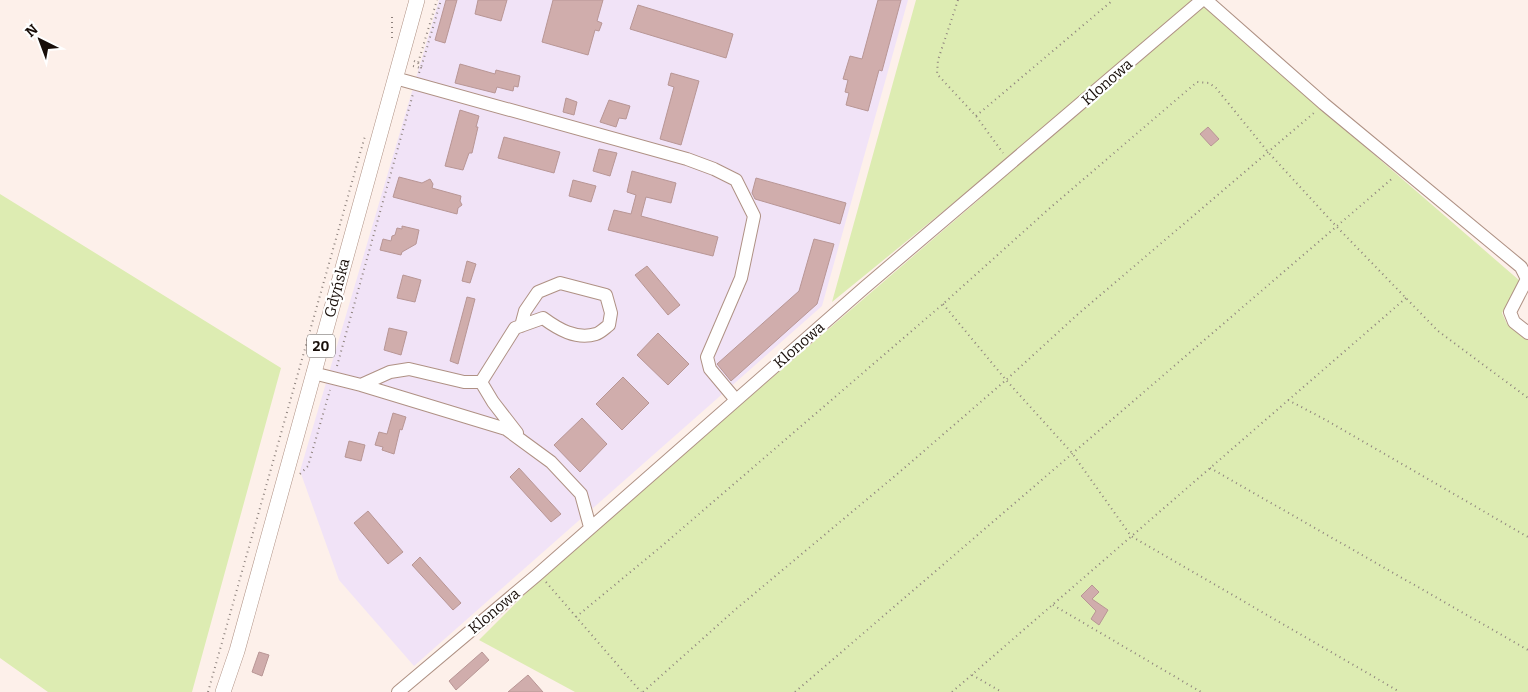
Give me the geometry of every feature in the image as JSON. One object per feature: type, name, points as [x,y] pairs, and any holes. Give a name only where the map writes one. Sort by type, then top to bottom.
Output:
[{"type":"main road","name":"Gdyńska","points":[[223,692],[417,0]]},
{"type":"street","name":"Klonowa","points":[[398,692],[537,575],[736,400],[1202,0]]},
{"type":"street","points":[[1206,0],[1324,104],[1521,267],[1527,279],[1510,312],[1514,322],[1528,332]]},
{"type":"street","points":[[395,78],[687,160],[714,169],[736,180],[754,216],[741,278],[707,358],[710,369],[736,400]]},
{"type":"street","points":[[481,382],[515,328],[521,326],[543,318],[559,330],[578,336],[597,334],[609,325],[611,313],[606,295],[560,283],[538,292],[525,311],[521,326]]},
{"type":"street","points":[[361,385],[390,372],[408,369],[464,382],[481,382]]},
{"type":"street","points":[[313,373],[361,385],[506,429],[551,462],[581,494],[590,527]]},
{"type":"street","points":[[481,382],[493,402],[524,442]]},
{"type":"path","points":[[400,60],[418,63],[436,0]]},
{"type":"path","points":[[400,60],[421,68],[441,0]]},
{"type":"path","points":[[958,0],[938,60],[937,74],[976,116],[1011,164]]},
{"type":"path","points":[[976,116],[1113,0]]},
{"type":"path","points":[[576,617],[663,545],[943,304],[1051,207],[1197,82],[1209,83],[1216,88],[1268,152],[1336,226],[1438,331],[1528,398]]},
{"type":"path","points":[[537,575],[642,692],[736,609],[1006,380],[1085,308],[1324,104]]},
{"type":"path","points":[[208,692],[355,167],[368,130]]},
{"type":"path","points":[[795,692],[1404,169]]},
{"type":"path","points":[[952,692],[1406,298]]},
{"type":"path","points":[[943,304],[1006,380],[1072,453],[1131,536],[1400,692]]},
{"type":"path","points":[[1288,400],[1528,537]]},
{"type":"path","points":[[1210,468],[1528,650]]},
{"type":"path","points":[[1053,605],[1202,692]]},
{"type":"path","points":[[972,675],[1002,692]]},
{"type":"shaded area","points":[[439,0],[908,0],[822,306],[414,666],[339,580],[300,471]]},
{"type":"green space","points":[[916,0],[1200,0],[1520,281],[1502,313],[1507,324],[1528,340],[1528,692],[575,692],[479,640],[552,567],[982,197],[973,187],[832,302]]},
{"type":"green space","points":[[0,194],[281,368],[192,692],[48,692],[0,658]]},
{"type":"building","points":[[446,0],[457,0],[445,43],[435,40]]},
{"type":"building","points":[[478,0],[507,0],[501,21],[475,14]]},
{"type":"building","points":[[553,0],[603,0],[597,21],[602,23],[599,31],[595,30],[588,55],[542,42]]},
{"type":"building","points":[[878,0],[901,0],[882,71],[879,70],[868,111],[846,105],[849,93],[845,92],[848,80],[843,79],[850,56],[862,59]]},
{"type":"building","points":[[638,5],[733,34],[726,58],[630,29]]},
{"type":"building","points":[[460,64],[495,74],[496,70],[520,76],[518,87],[514,86],[513,91],[497,87],[495,93],[455,83]]},
{"type":"building","points":[[671,73],[699,81],[681,145],[660,139],[674,87],[668,85]]},
{"type":"building","points":[[566,98],[577,102],[574,115],[563,112]]},
{"type":"building","points":[[609,100],[630,106],[626,119],[619,118],[616,127],[600,122]]},
{"type":"building","points":[[460,110],[479,116],[472,153],[469,153],[463,170],[445,166]]},
{"type":"building","points":[[1208,127],[1219,139],[1211,146],[1200,134]]},
{"type":"building","points":[[504,137],[560,152],[554,173],[498,158]]},
{"type":"building","points":[[599,149],[617,153],[610,176],[593,171]]},
{"type":"building","points":[[632,171],[676,183],[671,203],[646,197],[641,216],[718,237],[713,256],[608,230],[614,210],[631,214],[636,195],[627,192]]},
{"type":"building","points":[[399,177],[422,183],[430,179],[433,184],[432,188],[461,196],[460,201],[462,205],[458,208],[457,214],[393,197]]},
{"type":"building","points":[[756,178],[846,203],[840,224],[755,199],[752,193]]},
{"type":"building","points":[[573,180],[596,186],[591,202],[569,196]]},
{"type":"building","points":[[402,226],[419,230],[416,244],[402,252],[401,255],[380,250],[383,239],[391,241],[397,228],[402,229]]},
{"type":"building","points":[[814,239],[834,244],[817,304],[731,381],[717,364],[799,291]]},
{"type":"building","points":[[467,261],[476,264],[470,283],[462,281]]},
{"type":"building","points":[[647,266],[680,305],[668,315],[635,275]]},
{"type":"building","points":[[403,275],[421,280],[415,302],[397,298]]},
{"type":"building","points":[[467,297],[475,299],[458,364],[450,361]]},
{"type":"building","points":[[389,328],[407,332],[401,355],[384,350]]},
{"type":"building","points":[[658,333],[689,364],[668,385],[637,355]]},
{"type":"building","points":[[623,377],[649,403],[622,430],[596,404]]},
{"type":"building","points":[[393,413],[406,417],[402,430],[400,429],[394,454],[382,450],[383,447],[375,445],[379,432],[387,434]]},
{"type":"building","points":[[582,418],[607,444],[580,472],[554,445]]},
{"type":"building","points":[[349,441],[365,445],[361,461],[345,457]]},
{"type":"building","points":[[519,468],[561,514],[551,522],[510,477]]},
{"type":"building","points":[[368,511],[403,552],[388,564],[354,523]]},
{"type":"building","points":[[420,557],[461,603],[453,610],[412,565]]},
{"type":"building","points":[[1092,585],[1099,592],[1092,599],[1108,610],[1099,625],[1091,619],[1096,611],[1081,596]]},
{"type":"building","points":[[259,652],[269,655],[262,676],[252,672]]},
{"type":"building","points":[[482,652],[489,660],[456,690],[449,681]]},
{"type":"building","points":[[528,675],[543,692],[508,692]]}]
